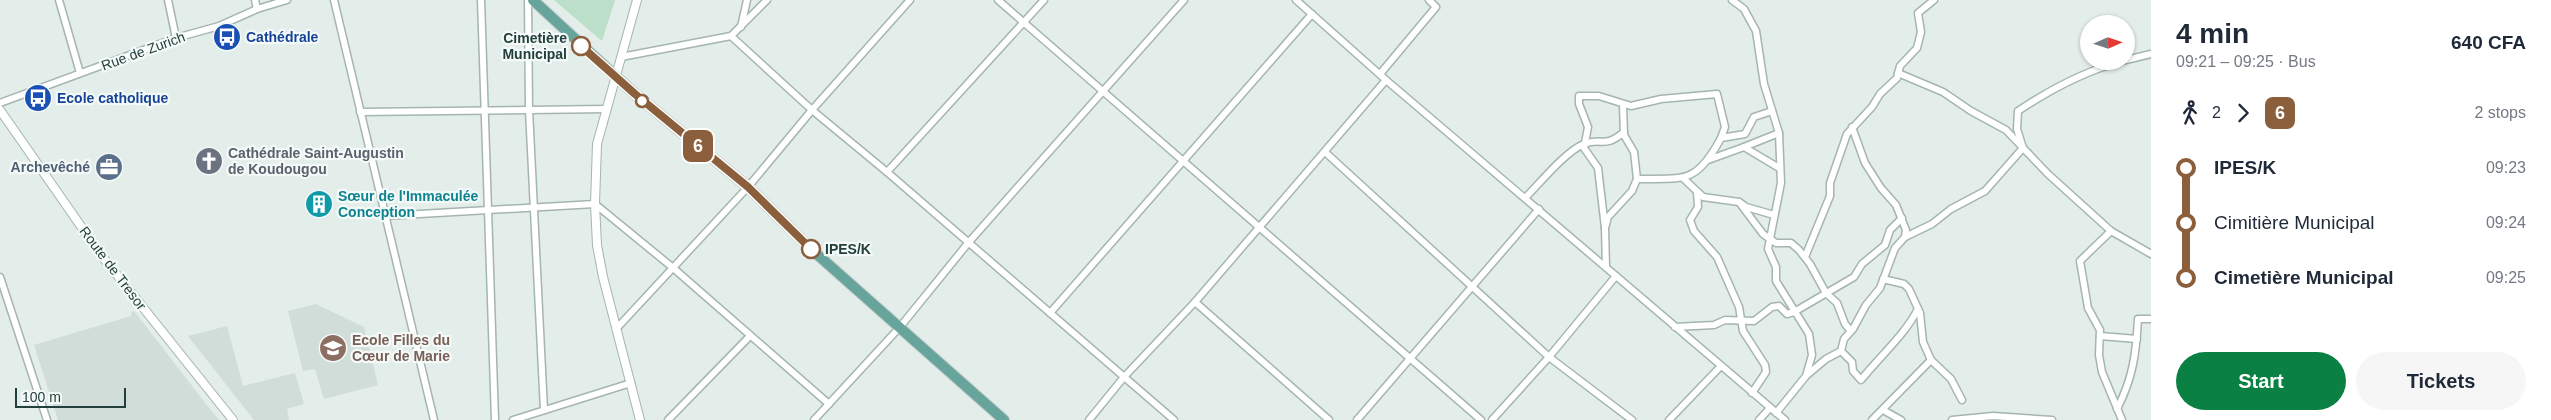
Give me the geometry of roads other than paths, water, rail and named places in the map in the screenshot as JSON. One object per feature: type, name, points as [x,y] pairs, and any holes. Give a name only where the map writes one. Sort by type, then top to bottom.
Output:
[{"type":"main road","points":[[533,0],[616,77],[748,187],[811,249],[1004,420]]},
{"type":"street","points":[[59,0],[80,73]]},
{"type":"street","points":[[168,0],[176,38]]},
{"type":"street","points":[[255,0],[257,9]]},
{"type":"street","name":"Rue de Zurich","points":[[0,103],[176,38],[219,26],[257,9],[287,0]]},
{"type":"street","points":[[334,0],[434,420]]},
{"type":"street","points":[[481,0],[495,420]]},
{"type":"street","points":[[528,0],[529,110],[544,410]]},
{"type":"street","points":[[637,0],[597,144],[595,204],[597,245],[603,277],[640,420]]},
{"type":"street","points":[[740,28],[747,0]]},
{"type":"street","points":[[621,57],[731,36],[767,0]]},
{"type":"street","points":[[617,328],[672,266],[748,187],[812,110],[910,0]]},
{"type":"street","points":[[998,0],[1481,420]]},
{"type":"street","points":[[887,172],[1044,0]]},
{"type":"street","points":[[814,420],[900,327],[969,242],[1184,0]]},
{"type":"street","points":[[1296,0],[1386,80],[1785,420]]},
{"type":"street","points":[[1380,74],[1436,8],[1429,0]]},
{"type":"street","points":[[1732,0],[1744,9],[1756,31],[1764,84],[1779,132],[1781,183],[1768,249],[1776,267],[1776,281],[1809,334],[1812,355],[1806,376]]},
{"type":"street","points":[[1805,257],[1830,196],[1830,183],[1847,134],[1872,107],[1880,94],[1897,78],[1900,66],[1917,48],[1921,32],[1918,13],[1934,0]]},
{"type":"street","points":[[1050,313],[1312,14]]},
{"type":"street","points":[[731,36],[812,110],[969,242],[1174,420]]},
{"type":"street","points":[[2135,58],[2151,54]]},
{"type":"street","points":[[2023,148],[2017,129],[2018,111],[2053,89],[2092,70]]},
{"type":"street","points":[[1898,73],[1944,92],[1971,111],[2006,130],[2048,174],[2111,231],[2151,254]]},
{"type":"street","points":[[1089,420],[1124,377],[1195,302],[1386,80]]},
{"type":"street","points":[[1606,267],[1605,228],[1600,203],[1598,168],[1584,148],[1588,128],[1579,104],[1579,96],[1599,96],[1622,105],[1631,106],[1661,100],[1717,94],[1725,127],[1721,138],[1699,170],[1683,178],[1637,179]]},
{"type":"street","points":[[1605,228],[1608,218],[1632,191],[1637,179],[1634,152],[1624,132],[1622,105]]},
{"type":"street","points":[[360,112],[607,109]]},
{"type":"street","name":"Route de Tresor","points":[[0,110],[101,255],[233,420]]},
{"type":"street","points":[[1721,138],[1745,134],[1754,118],[1772,111]]},
{"type":"street","points":[[1852,127],[1865,163],[1881,188],[1896,205],[1906,230],[1905,237]]},
{"type":"street","points":[[1526,198],[1554,167],[1585,144],[1613,141],[1624,132]]},
{"type":"street","points":[[1707,161],[1779,132]]},
{"type":"street","points":[[1744,147],[1780,168]]},
{"type":"street","points":[[1776,413],[1806,376],[1826,359],[1840,351],[1844,339],[1851,331],[1866,305],[1880,288],[1896,248],[1905,237],[1932,224],[1952,209],[1985,191],[2023,148]]},
{"type":"street","points":[[1325,152],[1548,357],[1632,420]]},
{"type":"street","points":[[1683,178],[1703,197],[1739,202],[1746,207],[1774,215]]},
{"type":"street","points":[[1697,192],[1698,207],[1690,220],[1694,231],[1717,257],[1739,307],[1740,320],[1744,332],[1765,365],[1766,372],[1752,392]]},
{"type":"street","points":[[1739,202],[1752,222],[1770,240],[1791,243],[1805,257],[1826,293],[1837,303],[1844,315],[1845,324],[1851,331]]},
{"type":"street","points":[[385,216],[595,204],[672,266],[829,404]]},
{"type":"street","points":[[1357,420],[1539,209]]},
{"type":"street","points":[[1675,326],[1714,325],[1725,320],[1754,322],[1772,308],[1779,306],[1787,314],[1794,312],[1854,277],[1862,264],[1885,245],[1890,230],[1902,218]]},
{"type":"street","points":[[2111,231],[2080,261],[2088,308],[2100,330],[2102,372],[2122,420]]},
{"type":"street","points":[[0,276],[47,420]]},
{"type":"street","points":[[1492,420],[1616,276]]},
{"type":"street","points":[[1883,279],[1904,284],[1909,289],[1918,309],[1923,342],[1931,360],[1951,379],[1962,400]]},
{"type":"street","points":[[1195,302],[1329,420]]},
{"type":"street","points":[[1840,351],[1852,362],[1853,371],[1861,380],[1883,353],[1908,328],[1918,309]]},
{"type":"street","points":[[2117,410],[2129,386],[2137,339],[2138,319],[2151,319]]},
{"type":"street","points":[[668,420],[750,336]]},
{"type":"street","points":[[2100,336],[2137,339]]},
{"type":"street","points":[[1872,420],[1931,360]]},
{"type":"street","points":[[1668,420],[1721,366]]},
{"type":"street","points":[[513,420],[631,383]]},
{"type":"street","points":[[1759,420],[1770,408]]},
{"type":"street","points":[[1883,410],[1901,420]]},
{"type":"street","points":[[1952,420],[1993,416],[2052,420]]},
{"type":"street","points":[[1993,416],[2001,420]]},
{"type":"place","name":"Cathédrale","points":[[227,37]]},
{"type":"place","name":"Cimetière Municipal","points":[[581,46]]},
{"type":"place","name":"Ecole catholique","points":[[38,98]]},
{"type":"place","name":"Cathédrale Saint-Augustin de Koudougou","points":[[209,161]]},
{"type":"place","name":"Archevêché","points":[[109,167]]},
{"type":"place","name":"Sœur de l'Immaculée Conception","points":[[319,204]]},
{"type":"place","name":"IPES/K","points":[[811,249]]},
{"type":"place","name":"Ecole Filles du Cœur de Marie","points":[[333,348]]}]
